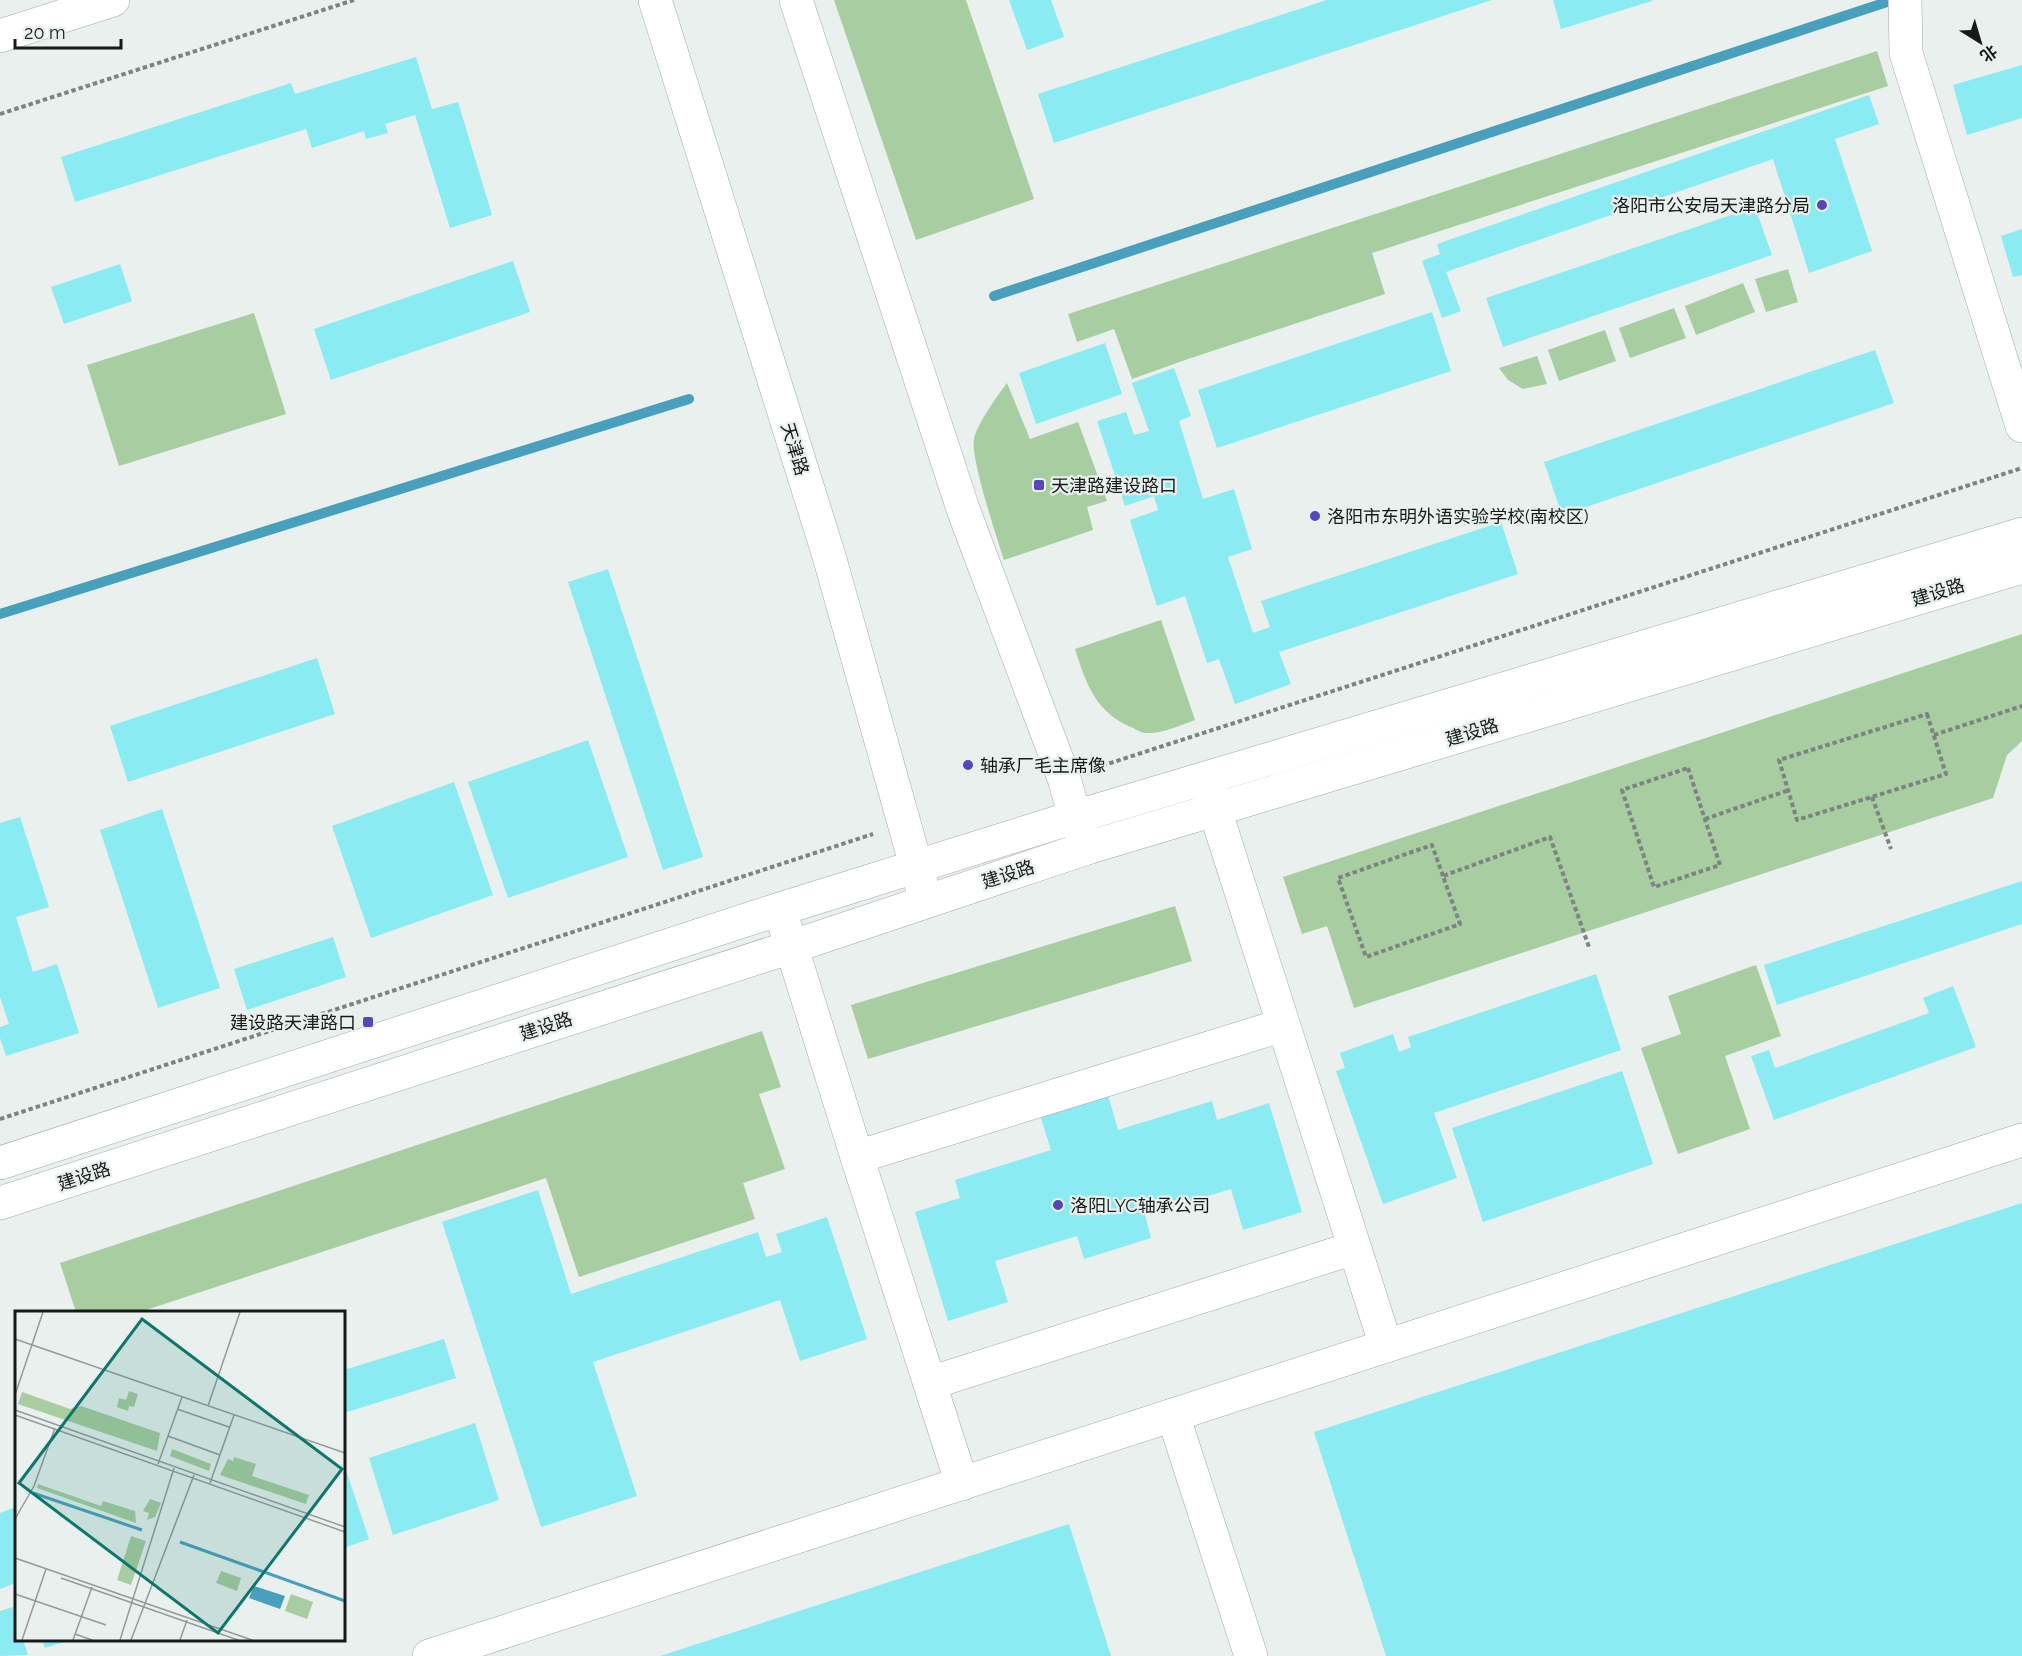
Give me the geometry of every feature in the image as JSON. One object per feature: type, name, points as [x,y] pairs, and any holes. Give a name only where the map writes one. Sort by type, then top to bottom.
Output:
[{"type":"street","points":[[0,36],[113,0]]},
{"type":"street","name":"天津路","points":[[654,0],[829,556],[926,901]]},
{"type":"street","points":[[796,0],[963,509],[1064,778],[1086,848]]},
{"type":"street","points":[[1905,0],[1906,53],[2022,426]]},
{"type":"street","name":"建设路","points":[[0,1163],[780,909],[1075,817],[2022,534]]},
{"type":"street","name":"建设路","points":[[0,1203],[1086,848],[2022,567]]},
{"type":"street","points":[[1204,778],[1386,1346]]},
{"type":"street","points":[[780,909],[962,1484]]},
{"type":"street","points":[[857,1157],[1283,1025]]},
{"type":"street","points":[[429,1656],[2022,1140]]},
{"type":"street","points":[[930,1383],[1354,1248]]},
{"type":"street","points":[[1173,1415],[1251,1656]]},
{"type":"path","points":[[0,114],[354,0]]},
{"type":"path","points":[[1064,778],[2022,468]]},
{"type":"path","points":[[1934,735],[2022,706]]},
{"type":"path","points":[[1928,714],[1934,735],[1946,774],[1797,820],[1779,760],[1928,714]]},
{"type":"path","points":[[1688,768],[1705,819],[1720,865],[1654,887],[1622,790],[1688,768]]},
{"type":"path","points":[[1705,819],[1789,790]]},
{"type":"path","points":[[1872,797],[1891,849]]},
{"type":"path","points":[[0,1119],[905,823]]},
{"type":"path","points":[[1443,876],[1550,837],[1589,947]]},
{"type":"path","points":[[1432,845],[1443,876],[1460,924],[1366,957],[1338,878],[1432,845]]},
{"type":"green space","points":[[834,0],[966,0],[1034,199],[916,240]]},
{"type":"green space","points":[[1877,51],[1888,86],[1372,253],[1385,294],[1132,379],[1114,329],[1077,342],[1068,314]]},
{"type":"green space","points":[[1788,269],[1798,302],[1766,312],[1755,279]]},
{"type":"green space","points":[[1743,283],[1755,312],[1696,335],[1685,306]]},
{"type":"green space","points":[[1674,308],[1686,338],[1630,358],[1619,328]]},
{"type":"green space","points":[[254,313],[286,414],[119,466],[87,365]]},
{"type":"green space","points":[[1605,330],[1616,361],[1559,381],[1548,350]]},
{"type":"green space","points":[[1537,356],[1547,384],[1523,389],[1508,380],[1499,368]]},
{"type":"green space","points":[[1007,383],[1030,439],[1078,422],[1107,501],[1087,507],[1093,530],[1004,560],[980,479],[974,439],[983,418]]},
{"type":"green space","points":[[1161,620],[1195,720],[1165,731],[1144,733],[1120,722],[1101,706],[1088,685],[1075,649]]},
{"type":"green space","points":[[2022,634],[2022,741],[2007,755],[1993,798],[1354,1008],[1327,926],[1302,934],[1283,877]]},
{"type":"green space","points":[[1175,906],[1192,961],[868,1059],[851,1005]]},
{"type":"green space","points":[[1756,965],[1781,1036],[1725,1056],[1750,1129],[1678,1154],[1641,1048],[1681,1034],[1668,996]]},
{"type":"green space","points":[[762,1031],[781,1087],[759,1094],[785,1169],[743,1183],[755,1219],[579,1277],[546,1178],[143,1311],[76,1311],[60,1263]]},
{"type":"building","points":[[1009,0],[1051,0],[1064,37],[1027,50]]},
{"type":"building","points":[[1327,0],[1492,0],[1054,143],[1038,94]]},
{"type":"building","points":[[1553,0],[1652,0],[1652,1],[1561,29]]},
{"type":"building","points":[[416,57],[432,109],[458,102],[492,215],[450,228],[415,115],[385,124],[388,133],[366,139],[364,131],[312,148],[306,129],[75,202],[61,157],[291,83],[295,94]]},
{"type":"building","points":[[2022,65],[2022,118],[1967,135],[1953,85]]},
{"type":"building","points":[[1869,95],[1879,124],[1835,139],[1872,251],[1809,273],[1773,159],[1446,272],[1461,311],[1442,318],[1422,261],[1440,254],[1437,244]]},
{"type":"building","points":[[1755,207],[1772,255],[1503,347],[1486,298]]},
{"type":"building","points":[[2022,229],[2022,275],[2013,277],[2001,236]]},
{"type":"building","points":[[513,261],[530,312],[331,380],[314,329]]},
{"type":"building","points":[[120,264],[132,301],[64,324],[51,287]]},
{"type":"building","points":[[1432,312],[1451,371],[1217,448],[1198,390]]},
{"type":"building","points":[[1105,343],[1122,394],[1036,424],[1019,373]]},
{"type":"building","points":[[1875,350],[1894,403],[1562,515],[1544,462]]},
{"type":"building","points":[[1174,368],[1191,416],[1179,421],[1203,499],[1234,489],[1252,549],[1228,557],[1253,633],[1270,627],[1261,601],[1501,522],[1518,574],[1279,652],[1291,684],[1235,704],[1219,659],[1207,663],[1185,596],[1157,606],[1130,520],[1158,510],[1154,496],[1125,506],[1097,421],[1126,412],[1134,435],[1149,431],[1132,383]]},
{"type":"building","points":[[608,569],[703,857],[663,870],[568,582]]},
{"type":"building","points":[[317,658],[335,714],[128,782],[110,726]]},
{"type":"building","points":[[588,740],[628,857],[508,898],[468,782]]},
{"type":"building","points":[[454,782],[493,895],[371,938],[332,826]]},
{"type":"building","points":[[162,809],[220,988],[158,1008],[100,830]]},
{"type":"building","points":[[20,817],[49,907],[16,917],[33,972],[57,964],[79,1033],[6,1056],[0,1038],[0,1027],[9,1024],[0,997],[0,823]]},
{"type":"building","points":[[2022,881],[2022,924],[1777,1005],[1764,965]]},
{"type":"building","points":[[333,937],[346,977],[247,1010],[234,969]]},
{"type":"building","points":[[1596,974],[1621,1050],[1434,1113],[1457,1178],[1383,1204],[1336,1071],[1345,1068],[1340,1053],[1393,1034],[1399,1052],[1411,1047],[1408,1037]]},
{"type":"building","points":[[1953,986],[1976,1047],[1774,1120],[1751,1056],[1769,1050],[1775,1068],[1929,1013],[1923,998]]},
{"type":"building","points":[[1622,1071],[1653,1164],[1483,1222],[1452,1128]]},
{"type":"building","name":"洛阳LYC轴承公司","points":[[1108,1095],[1118,1130],[1212,1101],[1217,1120],[1269,1103],[1302,1212],[1243,1230],[1231,1189],[1145,1215],[1151,1238],[1084,1259],[1077,1236],[995,1261],[1008,1302],[948,1321],[915,1212],[960,1198],[955,1180],[1051,1150],[1040,1115]]},
{"type":"building","points":[[538,1190],[571,1294],[758,1232],[766,1257],[782,1252],[776,1234],[827,1217],[867,1339],[800,1361],[780,1300],[593,1362],[637,1496],[541,1527],[442,1222]]},
{"type":"building","points":[[2022,1203],[2022,1656],[1386,1656],[1314,1432]]},
{"type":"building","points":[[444,1339],[456,1378],[345,1413],[345,1370]]},
{"type":"building","points":[[475,1423],[499,1500],[393,1535],[369,1458]]},
{"type":"building","points":[[345,1467],[369,1539],[345,1548]]},
{"type":"building","points":[[15,1507],[15,1583],[0,1589],[0,1513]]},
{"type":"building","points":[[1069,1524],[1111,1656],[660,1656]]},
{"type":"building","points":[[13,1607],[15,1641],[23,1641],[28,1655],[0,1656],[0,1611]]},
{"type":"building","points":[[42,1641],[67,1641],[45,1648]]},
{"type":"waterway","points":[[994,296],[1893,0]]},
{"type":"waterway","points":[[0,614],[689,399]]},
{"type":"place","name":"洛阳市公安局天津路分局","points":[[1822,205]]},
{"type":"place","name":"天津路建设路口","points":[[1039,485]]},
{"type":"place","name":"洛阳市东明外语实验学校(南校区)","points":[[1315,516]]},
{"type":"place","name":"轴承厂毛主席像","points":[[968,765]]},
{"type":"place","name":"建设路天津路口","points":[[368,1022]]},
{"type":"place","name":"洛阳LYC轴承公司","points":[[1058,1205]]}]
